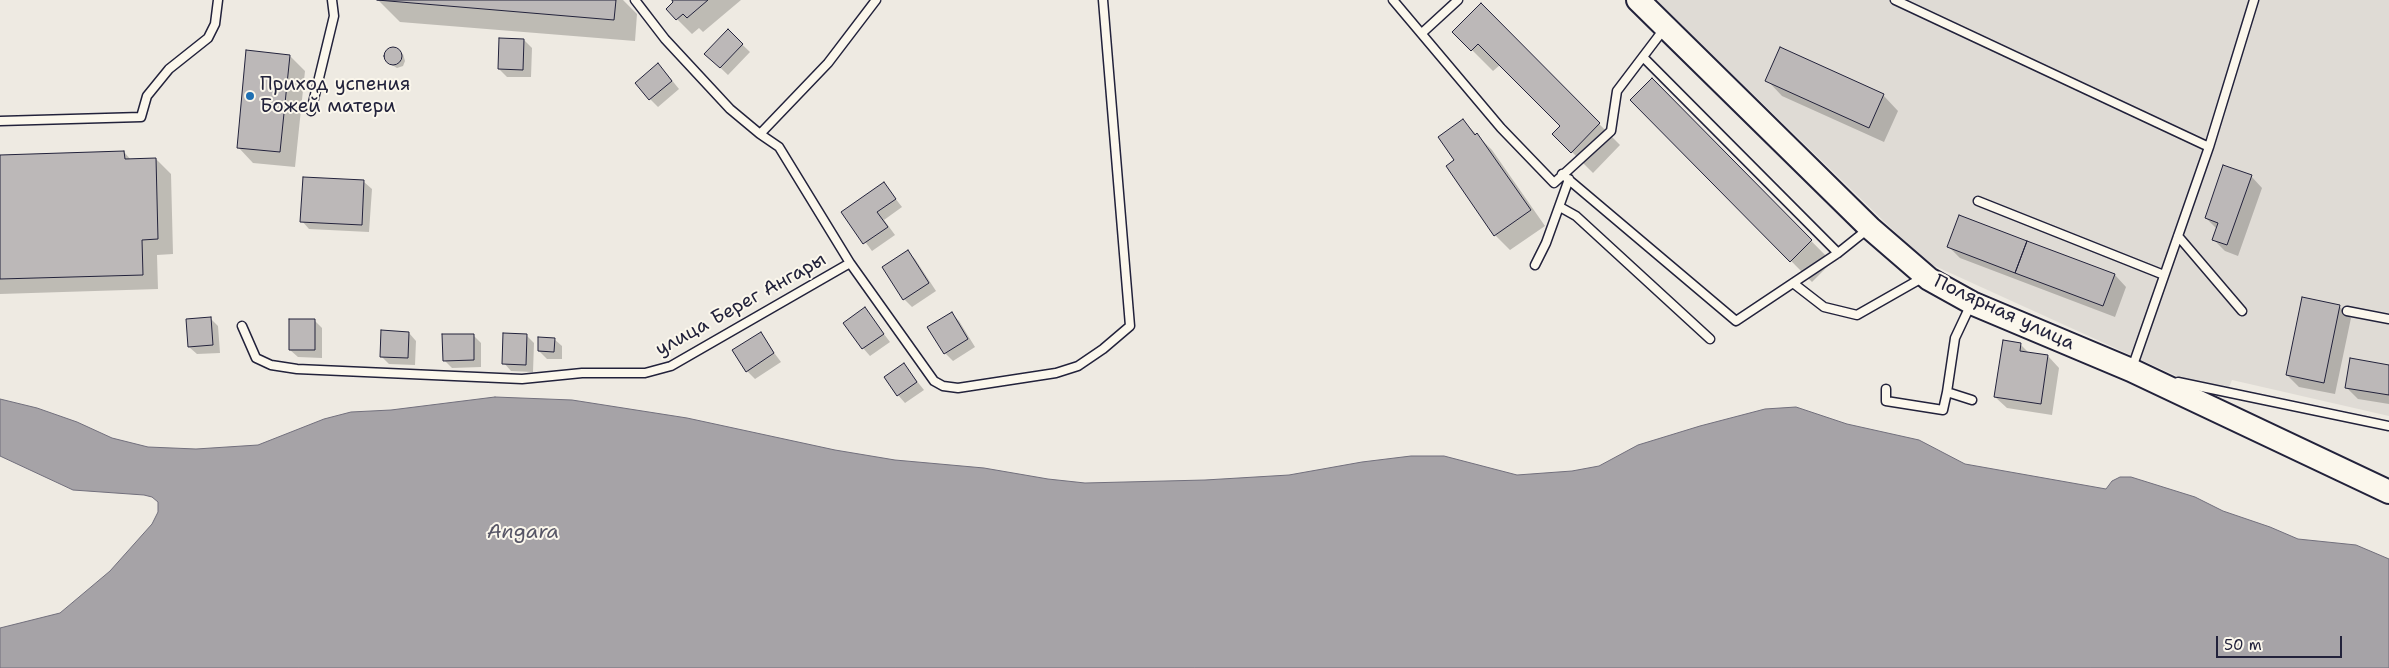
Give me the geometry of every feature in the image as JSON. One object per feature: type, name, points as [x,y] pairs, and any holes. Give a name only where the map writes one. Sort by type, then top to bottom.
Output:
[{"type":"main road","name":"Полярная улица","points":[[1638,0],[1870,228],[1925,276],[1971,302],[2136,372],[2389,492]]},
{"type":"lane","points":[[0,121],[141,117],[147,96],[169,69],[208,38],[215,24],[218,0]]},
{"type":"lane","points":[[311,110],[334,16],[332,0]]},
{"type":"lane","name":"улица Берег Ангары","points":[[242,326],[256,358],[271,365],[297,368],[522,379],[582,373],[645,373],[671,366],[850,263],[780,146],[760,134],[730,108],[665,39],[635,0]]},
{"type":"lane","points":[[760,134],[828,63],[876,0]]},
{"type":"lane","points":[[850,263],[934,381],[944,386],[958,388],[1078,366],[1103,349],[1130,326],[1103,0]]},
{"type":"lane","points":[[1394,0],[1500,128],[1554,183],[1611,131],[1617,91],[1666,27]]},
{"type":"lane","points":[[1422,34],[1458,0]]},
{"type":"lane","points":[[1895,0],[2209,147]]},
{"type":"lane","points":[[2254,0],[2209,147],[2164,275],[2136,372],[2389,426]]},
{"type":"lane","points":[[1643,57],[1838,253]]},
{"type":"lane","points":[[1562,174],[1736,321],[1838,253],[1870,228]]},
{"type":"lane","points":[[1535,265],[1560,207],[1569,180]]},
{"type":"lane","points":[[1978,201],[2164,275]]},
{"type":"lane","points":[[1560,207],[1576,216],[1710,339]]},
{"type":"lane","points":[[2178,236],[2242,311]]},
{"type":"lane","points":[[1793,283],[1824,307],[1857,314],[1925,276]]},
{"type":"lane","points":[[1886,389],[1886,401],[1943,410],[1955,338],[1971,302]]},
{"type":"lane","points":[[2347,311],[2389,319]]},
{"type":"lane","points":[[1947,392],[1972,400]]},
{"type":"shaded area","points":[[1656,0],[2389,0],[2389,416],[2232,380],[2225,398],[1926,262]]},
{"type":"water","name":"Angara","points":[[495,397],[572,400],[687,418],[835,450],[895,460],[984,468],[1085,483],[1205,480],[1289,475],[1362,462],[1411,456],[1444,456],[1517,475],[1572,471],[1599,466],[1638,445],[1700,426],[1765,409],[1796,407],[1847,424],[1919,440],[1965,464],[2106,489],[2112,481],[2120,477],[2131,477],[2195,497],[2223,511],[2298,539],[2356,545],[2389,559],[2389,668],[0,668],[0,628],[60,613],[110,571],[152,524],[158,512],[158,502],[152,497],[144,495],[73,490],[0,456],[0,399],[37,408],[77,422],[112,438],[148,447],[196,449],[258,445],[324,419],[351,412],[391,410]]},
{"type":"building","points":[[377,0],[616,0],[614,20]]},
{"type":"building","points":[[672,0],[708,0],[687,18],[683,14],[676,20],[666,9],[673,2]]},
{"type":"building","points":[[1481,3],[1600,123],[1571,153],[1552,134],[1560,126],[1478,44],[1471,51],[1452,32]]},
{"type":"building","points":[[728,29],[743,44],[720,68],[704,54]]},
{"type":"building","points":[[499,38],[524,39],[523,70],[498,69]]},
{"type":"building","points":[[393,47],[399,50],[402,56],[399,62],[393,65],[387,62],[384,56],[387,50]]},
{"type":"building","points":[[1780,47],[1884,94],[1869,128],[1765,81]]},
{"type":"building","points":[[246,50],[290,55],[280,152],[237,148]]},
{"type":"building","points":[[658,63],[672,81],[649,100],[635,83]]},
{"type":"building","points":[[1652,78],[1812,240],[1790,262],[1630,100]]},
{"type":"building","points":[[1463,119],[1475,135],[1477,133],[1531,210],[1494,236],[1446,166],[1454,160],[1438,137]]},
{"type":"building","points":[[124,151],[125,159],[156,158],[158,239],[142,240],[143,275],[0,279],[0,155]]},
{"type":"building","points":[[2223,165],[2252,175],[2227,245],[2212,240],[2218,223],[2205,218]]},
{"type":"building","points":[[303,177],[364,180],[362,225],[300,222]]},
{"type":"building","points":[[884,182],[896,199],[877,212],[888,227],[863,244],[841,212]]},
{"type":"building","points":[[1959,215],[2027,241],[2015,273],[1947,247]]},
{"type":"building","points":[[2027,241],[2115,274],[2103,306],[2015,273]]},
{"type":"building","points":[[908,250],[929,283],[903,300],[882,267]]},
{"type":"building","points":[[2302,297],[2340,305],[2324,383],[2286,375]]},
{"type":"building","points":[[865,307],[884,334],[862,349],[843,323]]},
{"type":"building","points":[[952,312],[968,339],[944,354],[927,327]]},
{"type":"building","points":[[211,317],[213,345],[188,347],[186,319]]},
{"type":"building","points":[[289,319],[315,319],[315,350],[289,350]]},
{"type":"building","points":[[381,330],[409,332],[408,358],[380,357]]},
{"type":"building","points":[[761,332],[774,353],[746,372],[732,350]]},
{"type":"building","points":[[503,333],[527,334],[526,365],[502,364]]},
{"type":"building","points":[[442,334],[474,334],[474,360],[443,361]]},
{"type":"building","points":[[538,337],[555,338],[554,352],[538,351]]},
{"type":"building","points":[[2003,340],[2021,343],[2020,351],[2048,355],[2041,404],[1994,397]]},
{"type":"building","points":[[2350,358],[2389,365],[2389,395],[2345,388]]},
{"type":"building","points":[[904,363],[917,382],[897,396],[884,377]]},
{"type":"place","name":"Приход успения Божей матери","points":[[250,96]]}]
